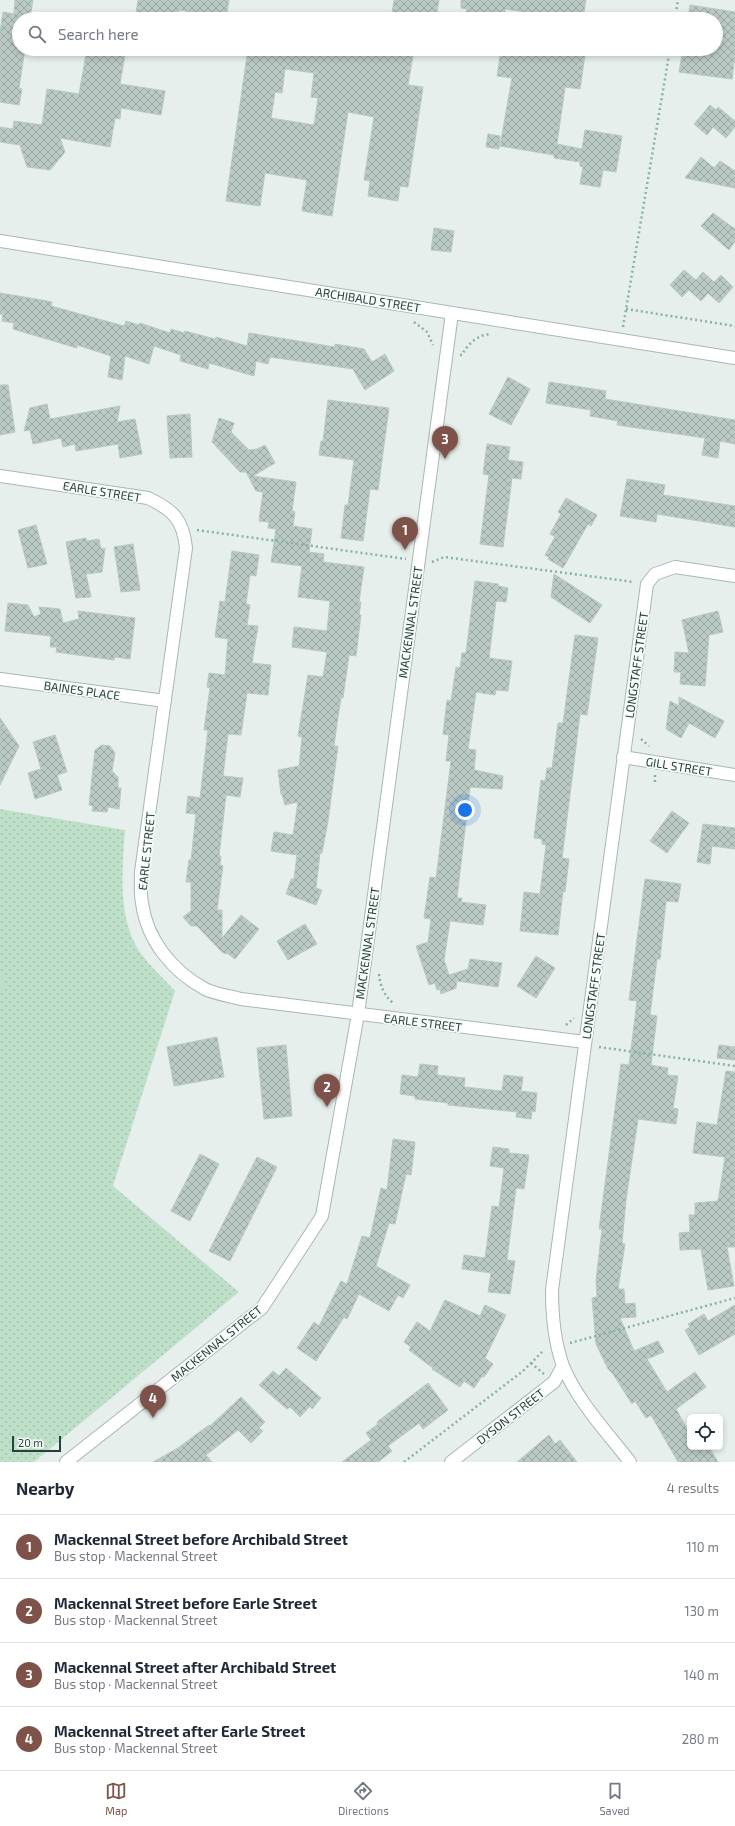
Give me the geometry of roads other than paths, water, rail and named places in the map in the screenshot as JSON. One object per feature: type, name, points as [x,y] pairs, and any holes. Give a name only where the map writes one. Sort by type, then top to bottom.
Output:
[{"type":"street","name":"ARCHIBALD STREET","points":[[0,241],[735,358]]},
{"type":"street","name":"MACKENNAL STREET","points":[[66,1462],[262,1308],[322,1216],[358,1014],[452,313]]},
{"type":"street","name":"EARLE STREET","points":[[0,476],[148,498],[166,507],[178,521],[184,532],[186,548],[142,872],[142,902],[148,928],[162,954],[180,972],[206,989],[241,999],[590,1045]]},
{"type":"street","name":"LONGSTAFF STREET","points":[[630,1462],[577,1393],[563,1366],[557,1345],[552,1317],[552,1290],[590,1045],[623,757],[647,584],[655,574],[675,567],[735,576]]},
{"type":"street","name":"BAINES PLACE","points":[[0,679],[165,701]]},
{"type":"street","name":"GILL STREET","points":[[623,757],[735,775]]},
{"type":"street","name":"DYSON STREET","points":[[451,1462],[554,1382],[563,1366]]},
{"type":"place","name":"Mackennal Street after Archibald Street","points":[[445,459]]},
{"type":"place","name":"Mackennal Street before Archibald Street","points":[[405,550]]},
{"type":"place","name":"Mackennal Street before Earle Street","points":[[327,1107]]},
{"type":"place","name":"Mackennal Street after Earle Street","points":[[153,1418]]}]
